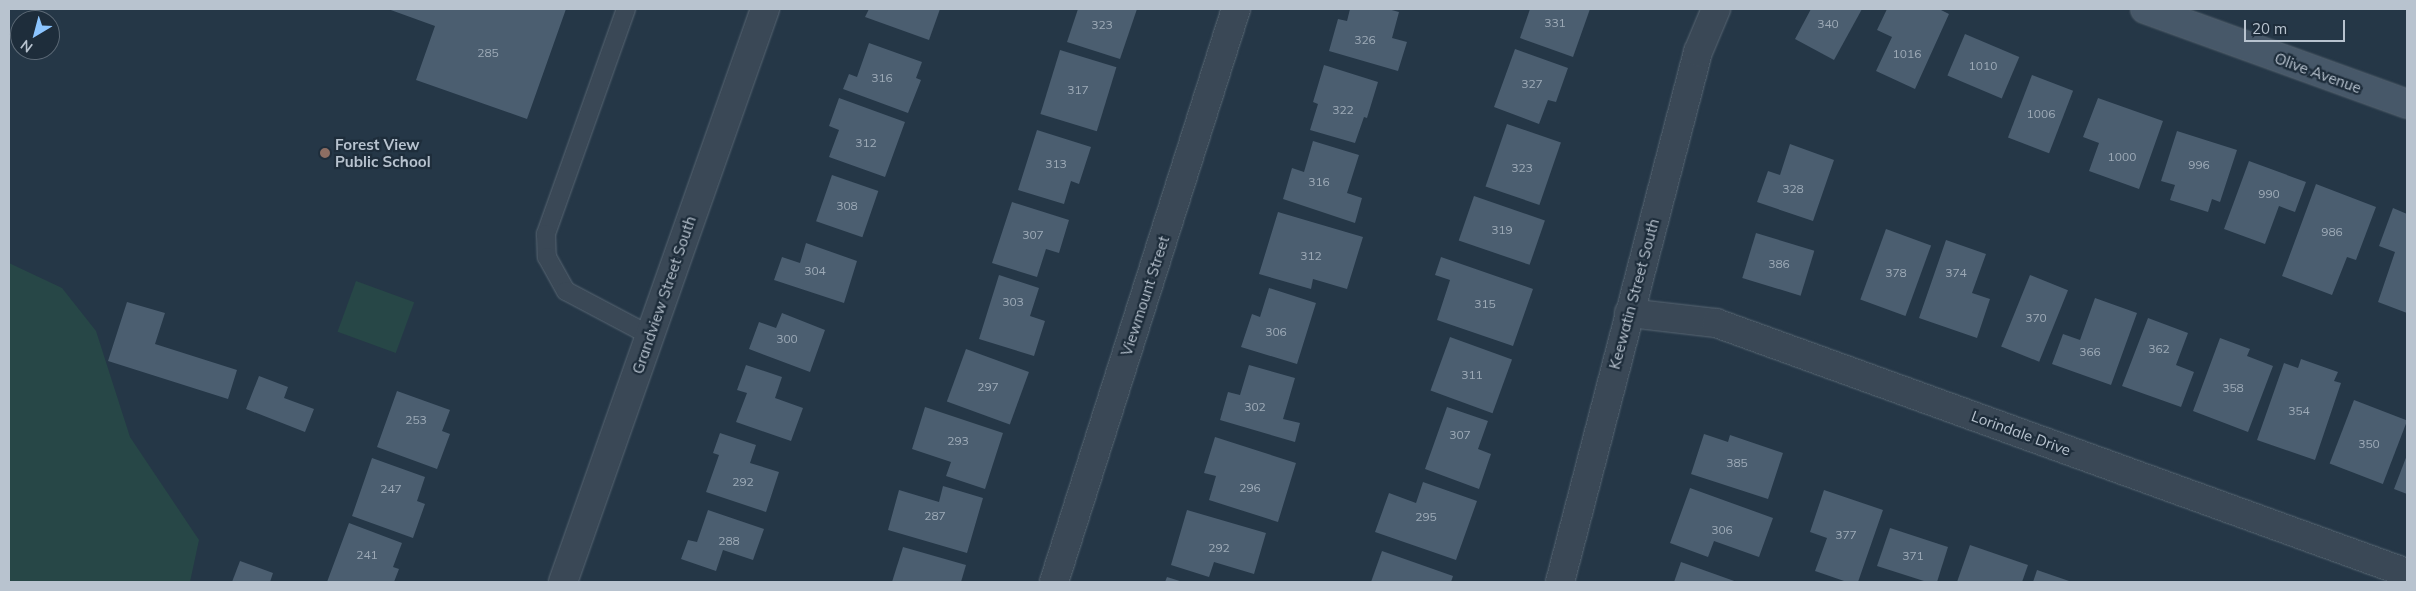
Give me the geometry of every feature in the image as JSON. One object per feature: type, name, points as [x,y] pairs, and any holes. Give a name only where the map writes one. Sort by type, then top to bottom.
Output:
[{"type":"main road","name":"Olive Avenue","points":[[2145,9],[2407,104]]},
{"type":"street","name":"Grandview Street South","points":[[563,582],[765,9]]},
{"type":"street","name":"Viewmount Street","points":[[1054,582],[1236,9]]},
{"type":"street","name":"Keewatin Street South","points":[[1560,582],[1698,52],[1716,9]]},
{"type":"street","name":"Lorindale Drive","points":[[1629,313],[1716,322],[2407,573]]},
{"type":"lane","points":[[626,9],[546,234],[547,257],[566,291],[649,335]]},
{"type":"green space","points":[[9,263],[62,288],[96,331],[130,437],[199,540],[190,582],[9,582]]},
{"type":"green space","points":[[356,281],[414,302],[396,353],[338,332]]},
{"type":"building","points":[[388,9],[566,9],[527,119],[416,80],[435,26]]},
{"type":"building","points":[[869,9],[940,9],[929,40],[865,17]]},
{"type":"building","points":[[1078,9],[1137,9],[1120,59],[1067,42]]},
{"type":"building","points":[[1350,9],[1388,9],[1399,12],[1392,38],[1407,42],[1398,71],[1329,51],[1338,19],[1347,21]]},
{"type":"building","points":[[1530,9],[1590,9],[1573,57],[1520,38]]},
{"type":"building","points":[[1811,9],[1862,9],[1834,60],[1795,39]]},
{"type":"building","points":[[1887,9],[1939,9],[1949,14],[1915,89],[1876,71],[1892,37],[1877,30]]},
{"type":"building","points":[[1965,34],[2019,57],[2002,98],[1947,75]]},
{"type":"building","points":[[869,43],[922,62],[916,78],[921,80],[908,113],[843,89],[849,74],[857,77]]},
{"type":"building","points":[[1515,49],[1568,68],[1556,102],[1548,100],[1539,124],[1494,107]]},
{"type":"building","points":[[1060,50],[1116,67],[1097,131],[1040,114]]},
{"type":"building","points":[[1324,65],[1378,82],[1367,118],[1364,117],[1355,143],[1310,130],[1318,104],[1313,102]]},
{"type":"building","points":[[2032,75],[2073,91],[2049,153],[2008,138]]},
{"type":"building","points":[[839,98],[905,122],[885,177],[829,157],[839,130],[829,126]]},
{"type":"building","points":[[2098,98],[2163,121],[2139,189],[2089,171],[2099,143],[2083,137]]},
{"type":"building","points":[[1507,124],[1561,143],[1539,205],[1486,186]]},
{"type":"building","points":[[1037,130],[1091,147],[1079,184],[1071,181],[1064,204],[1018,190]]},
{"type":"building","points":[[2177,131],[2237,150],[2220,202],[2212,199],[2208,212],[2170,200],[2175,185],[2161,181]]},
{"type":"building","points":[[1313,141],[1359,155],[1347,193],[1362,198],[1355,223],[1283,199],[1292,168],[1304,172]]},
{"type":"building","points":[[1790,144],[1834,160],[1813,221],[1757,202],[1768,171],[1780,175]]},
{"type":"building","points":[[2249,161],[2306,182],[2295,212],[2279,206],[2265,244],[2224,229]]},
{"type":"building","points":[[832,175],[878,191],[862,237],[816,221]]},
{"type":"building","points":[[2316,184],[2376,207],[2356,260],[2347,257],[2332,295],[2282,276]]},
{"type":"building","points":[[1474,196],[1545,220],[1530,265],[1459,240]]},
{"type":"building","points":[[1012,202],[1069,220],[1059,253],[1046,249],[1037,277],[992,263]]},
{"type":"building","points":[[2393,208],[2407,214],[2407,313],[2378,302],[2395,252],[2379,246]]},
{"type":"building","points":[[1278,212],[1363,237],[1347,289],[1313,279],[1311,289],[1259,274]]},
{"type":"building","points":[[1886,229],[1931,245],[1905,316],[1860,299]]},
{"type":"building","points":[[1756,233],[1814,251],[1801,296],[1742,278]]},
{"type":"building","points":[[1946,240],[1986,254],[1972,293],[1990,299],[1977,338],[1919,318]]},
{"type":"building","points":[[806,243],[857,261],[844,303],[774,280],[782,257],[800,263]]},
{"type":"building","points":[[1441,257],[1533,289],[1513,346],[1437,320],[1450,280],[1435,275]]},
{"type":"building","points":[[999,275],[1039,288],[1030,316],[1045,321],[1034,356],[979,339]]},
{"type":"building","points":[[2030,275],[2068,290],[2039,362],[2001,346]]},
{"type":"building","points":[[1269,288],[1316,303],[1297,364],[1241,347],[1252,314],[1260,317]]},
{"type":"building","points":[[2095,298],[2137,313],[2111,385],[2052,364],[2063,334],[2080,340]]},
{"type":"building","points":[[127,302],[165,313],[155,344],[237,370],[228,399],[108,361]]},
{"type":"building","points":[[782,313],[825,330],[810,372],[749,349],[759,322],[776,328]]},
{"type":"building","points":[[2148,318],[2188,333],[2176,365],[2194,372],[2181,407],[2122,386]]},
{"type":"building","points":[[1450,337],[1512,360],[1493,413],[1431,391]]},
{"type":"building","points":[[2220,338],[2250,349],[2247,356],[2273,366],[2248,432],[2193,411]]},
{"type":"building","points":[[966,349],[1029,372],[1010,425],[947,402]]},
{"type":"building","points":[[2301,359],[2338,372],[2334,381],[2341,383],[2315,460],[2257,440],[2284,363],[2298,368]]},
{"type":"building","points":[[746,365],[782,377],[775,398],[803,408],[791,441],[736,422],[747,393],[737,390]]},
{"type":"building","points":[[1249,365],[1295,378],[1283,419],[1300,423],[1295,442],[1220,420],[1228,392],[1240,395]]},
{"type":"building","points":[[259,376],[288,387],[284,398],[314,409],[305,432],[246,409]]},
{"type":"building","points":[[397,391],[450,410],[442,431],[450,434],[437,469],[377,447]]},
{"type":"building","points":[[2354,400],[2407,420],[2383,484],[2330,463]]},
{"type":"building","points":[[925,407],[1003,433],[985,489],[946,476],[951,462],[912,449]]},
{"type":"building","points":[[1447,407],[1488,421],[1478,449],[1491,454],[1479,489],[1425,469]]},
{"type":"building","points":[[720,433],[756,445],[750,463],[779,472],[766,512],[706,492],[719,455],[713,453]]},
{"type":"building","points":[[1704,434],[1728,442],[1730,435],[1783,453],[1768,499],[1691,474]]},
{"type":"building","points":[[1215,437],[1296,463],[1278,522],[1209,500],[1216,476],[1204,473]]},
{"type":"building","points":[[2407,455],[2407,494],[2394,489]]},
{"type":"building","points":[[372,458],[425,477],[417,501],[425,504],[413,538],[352,516]]},
{"type":"building","points":[[1423,482],[1477,501],[1456,560],[1375,532],[1389,493],[1416,503]]},
{"type":"building","points":[[943,486],[983,498],[967,553],[888,530],[899,490],[939,502]]},
{"type":"building","points":[[1690,488],[1773,518],[1759,557],[1714,541],[1708,557],[1670,543]]},
{"type":"building","points":[[1824,490],[1883,510],[1858,582],[1847,582],[1815,571],[1827,538],[1810,532]]},
{"type":"building","points":[[708,510],[764,529],[753,560],[723,550],[716,571],[681,559],[688,540],[697,542]]},
{"type":"building","points":[[1187,510],[1266,533],[1254,574],[1214,562],[1209,577],[1171,565]]},
{"type":"building","points":[[349,523],[402,543],[393,567],[399,569],[394,582],[327,582]]},
{"type":"building","points":[[1890,528],[1948,547],[1937,582],[1927,582],[1877,566]]},
{"type":"building","points":[[1970,545],[2028,565],[2022,582],[1957,582]]},
{"type":"building","points":[[903,547],[966,565],[961,582],[892,582]]},
{"type":"building","points":[[1382,551],[1453,576],[1451,582],[1371,582]]},
{"type":"building","points":[[240,561],[273,573],[270,582],[232,582]]},
{"type":"building","points":[[1681,562],[1737,582],[1674,582]]},
{"type":"building","points":[[2037,570],[2072,582],[2033,582]]},
{"type":"building","points":[[1167,577],[1183,582],[1165,582]]},
{"type":"place","name":"Forest View Public School","points":[[325,153]]}]
